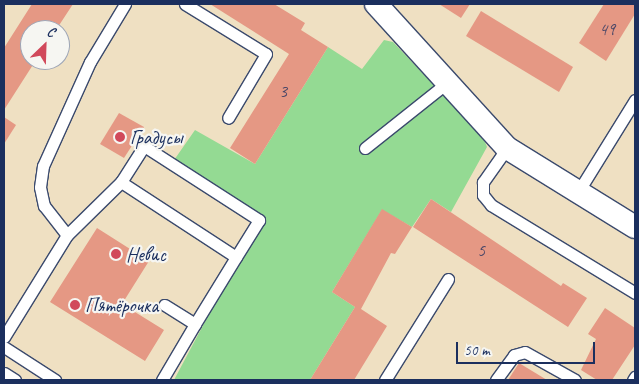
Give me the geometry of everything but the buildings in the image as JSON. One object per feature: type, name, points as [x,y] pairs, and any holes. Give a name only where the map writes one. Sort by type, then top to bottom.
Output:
[{"type":"street","points":[[376,4],[507,148],[635,228]]},
{"type":"lane","points":[[67,235],[44,206],[40,187],[43,166],[90,62],[125,4]]},
{"type":"lane","points":[[185,4],[266,54],[228,118]]},
{"type":"lane","points":[[365,148],[448,82]]},
{"type":"lane","points":[[578,192],[635,100]]},
{"type":"lane","points":[[4,337],[67,235],[120,182],[144,146],[259,220],[162,380]]},
{"type":"lane","points":[[507,148],[483,182],[483,195],[491,205],[635,293]]},
{"type":"lane","points":[[120,182],[236,257]]},
{"type":"lane","points":[[385,380],[448,279]]},
{"type":"lane","points":[[165,304],[195,324]]},
{"type":"lane","points":[[4,347],[55,380]]},
{"type":"lane","points":[[496,380],[514,355],[524,352],[575,380]]},
{"type":"lane","points":[[4,373],[15,380]]},
{"type":"green space","points":[[384,40],[393,42],[483,137],[487,147],[451,212],[431,199],[412,227],[382,210],[332,292],[355,307],[310,380],[174,380],[259,220],[172,163],[195,130],[255,164],[328,47],[362,69]]},
{"type":"place","name":"Градусы","points":[[120,137]]},
{"type":"place","name":"Невис","points":[[116,254]]},
{"type":"place","name":"Пятёрочка","points":[[75,305]]}]
